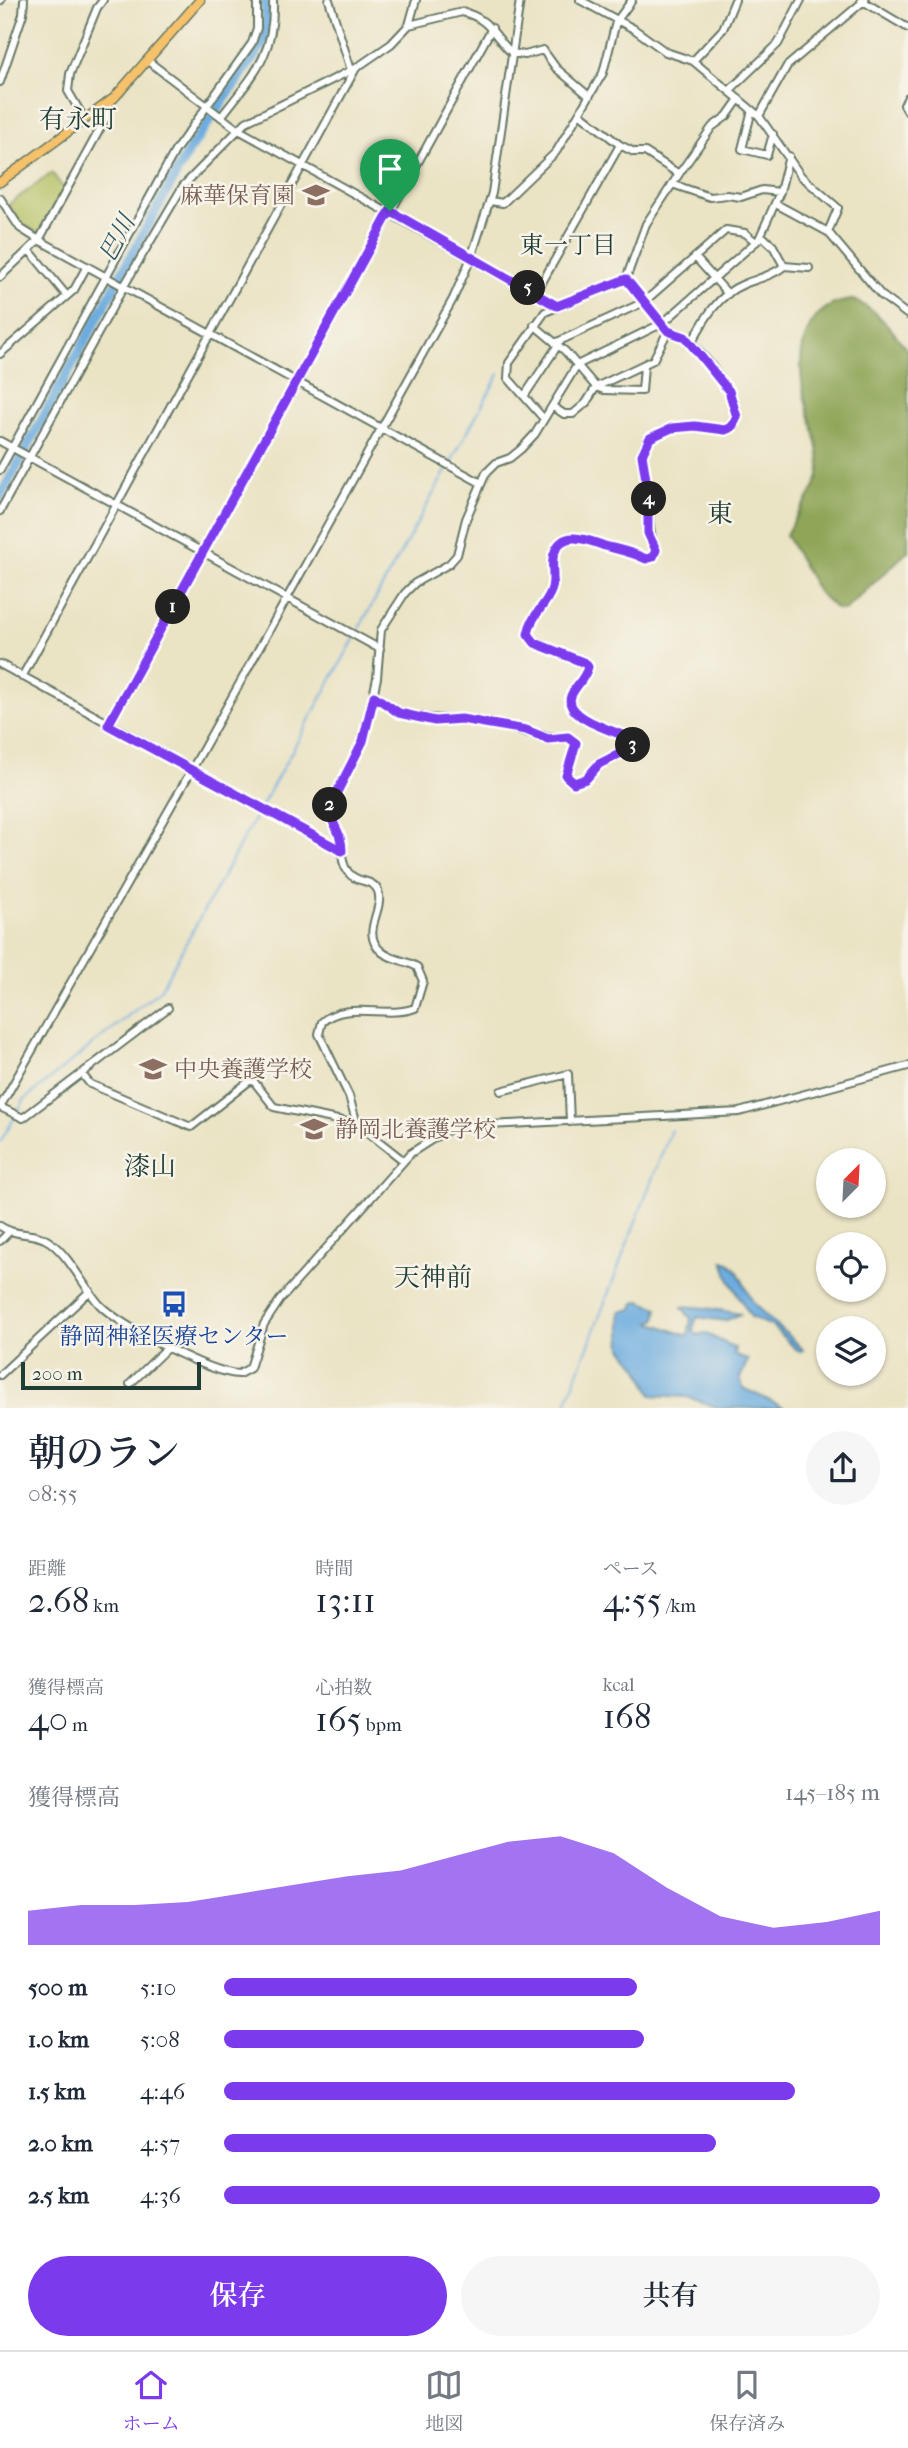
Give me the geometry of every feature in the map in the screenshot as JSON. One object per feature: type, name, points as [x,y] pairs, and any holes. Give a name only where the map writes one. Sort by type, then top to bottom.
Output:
[{"type":"main road","points":[[0,182],[109,103],[198,1]]},
{"type":"street","points":[[0,82],[23,14],[24,0]]},
{"type":"street","points":[[85,120],[68,91],[71,74],[103,0]]},
{"type":"street","points":[[0,470],[175,151],[252,43],[257,28],[257,0]]},
{"type":"street","points":[[221,117],[269,48],[274,24],[273,0]]},
{"type":"street","points":[[22,677],[304,165],[353,69],[329,0]]},
{"type":"street","points":[[0,511],[177,195],[237,129],[353,69],[391,44],[409,25],[416,0]]},
{"type":"street","points":[[168,1008],[23,1118],[0,1107],[191,771],[453,299],[471,258],[490,201],[520,0]]},
{"type":"street","points":[[580,0],[616,22],[634,29],[679,58],[692,61],[759,116],[801,176],[838,208],[828,232]]},
{"type":"street","points":[[490,201],[503,203],[549,162],[603,73],[616,22],[632,0]]},
{"type":"street","points":[[692,61],[723,29],[735,0]]},
{"type":"street","points":[[729,91],[778,44],[801,0]]},
{"type":"street","points":[[759,116],[787,66],[863,1],[908,29]]},
{"type":"street","points":[[409,25],[462,12],[492,28],[512,53],[525,55],[543,50],[556,68],[589,96]]},
{"type":"street","points":[[108,725],[492,28]]},
{"type":"street","points":[[148,61],[237,129],[390,211],[557,306]]},
{"type":"street","points":[[908,97],[904,105],[908,111]]},
{"type":"street","points":[[544,419],[508,378],[506,370],[534,325],[545,313],[626,279],[646,224],[712,127],[727,116],[738,99]]},
{"type":"street","points":[[0,277],[39,240],[106,118],[109,103]]},
{"type":"street","points":[[752,110],[742,149],[767,155],[774,134]]},
{"type":"street","points":[[579,113],[620,145],[634,152],[645,152],[679,174]]},
{"type":"street","points":[[536,293],[620,145]]},
{"type":"street","points":[[357,1124],[349,1096],[319,1034],[322,1021],[337,1011],[387,1012],[415,1008],[423,981],[417,967],[382,952],[374,941],[372,931],[379,895],[373,883],[350,875],[345,869],[342,835],[330,817],[329,808],[363,741],[374,696],[381,630],[405,593],[415,583],[449,564],[457,555],[466,519],[481,483],[496,463],[510,458],[522,449],[577,365],[663,323],[756,242],[780,192],[789,156]]},
{"type":"street","points":[[672,184],[710,197],[741,197],[762,190],[780,192]]},
{"type":"street","points":[[0,198],[20,228],[39,240],[481,483]]},
{"type":"street","points":[[775,204],[828,232],[881,295],[908,315]]},
{"type":"street","points":[[525,395],[556,344],[644,302],[726,230],[745,233],[756,242]]},
{"type":"street","points":[[761,235],[773,246],[784,266]]},
{"type":"street","points":[[29,250],[67,296]]},
{"type":"street","points":[[695,257],[729,294]]},
{"type":"street","points":[[0,354],[67,296],[88,266]]},
{"type":"street","points":[[691,344],[707,315],[729,294],[784,266],[809,268]]},
{"type":"street","points":[[374,696],[399,713],[435,721],[461,719],[526,730],[548,739],[568,737],[576,743],[566,776],[574,783],[586,779],[599,764],[633,747],[630,738],[578,716],[572,709],[570,698],[588,667],[585,663],[535,643],[528,634],[529,625],[550,594],[553,555],[558,545],[569,538],[581,537],[629,550],[646,559],[653,557],[656,550],[648,533],[648,492],[642,455],[650,438],[672,428],[695,426],[725,430],[732,427],[737,417],[729,391],[691,344],[680,334],[668,331],[626,279]]},
{"type":"street","points":[[534,325],[556,344],[596,387],[642,391],[644,366]]},
{"type":"street","points":[[552,406],[564,414],[573,414],[586,403],[596,387],[644,366],[657,354],[668,331]]},
{"type":"street","points":[[0,441],[380,649]]},
{"type":"street","points":[[0,664],[191,771],[342,851]]},
{"type":"street","points":[[0,1226],[9,1232],[27,1233],[50,1242],[110,1313],[203,1364],[232,1374],[244,1373],[254,1360],[264,1324],[280,1300],[404,1161],[428,1139],[453,1129],[739,1112],[908,1066]]},
{"type":"street","points":[[82,1074],[90,1084],[191,1127],[252,1079],[274,1107],[357,1124],[404,1161]]},
{"type":"street","points":[[501,1091],[568,1074],[570,1122]]},
{"type":"street","points":[[0,1241],[9,1232]]},
{"type":"street","points":[[0,1375],[90,1291]]},
{"type":"street","points":[[130,1384],[168,1347]]},
{"type":"green space","points":[[52,173],[64,189],[39,234],[24,226],[8,205]]},
{"type":"green space","points":[[854,300],[885,322],[908,352],[908,551],[845,610],[836,609],[818,592],[786,535],[816,485],[820,468],[818,448],[803,389],[801,358],[804,343],[815,318],[825,309]]},
{"type":"water","points":[[723,1261],[738,1272],[757,1307],[803,1350],[799,1352],[772,1326],[751,1317],[730,1281]]},
{"type":"water","points":[[640,1301],[658,1308],[656,1320],[650,1322],[688,1336],[691,1319],[682,1307],[741,1314],[725,1321],[697,1317],[693,1329],[697,1335],[705,1333],[735,1348],[734,1354],[748,1360],[740,1378],[743,1388],[785,1408],[719,1408],[687,1397],[652,1395],[638,1367],[622,1348],[620,1312],[633,1309],[635,1303]]},
{"type":"waterway","name":"巴川","points":[[0,497],[188,152],[263,43],[267,23],[265,0]]},
{"type":"waterway","points":[[451,462],[499,374]]},
{"type":"waterway","points":[[356,634],[448,467]]},
{"type":"waterway","points":[[18,1112],[24,1100],[160,990],[354,639]]},
{"type":"waterway","points":[[0,1142],[15,1117]]},
{"type":"waterway","points":[[564,1408],[671,1130]]},
{"type":"place","name":"麻華保育園","points":[[316,195]]},
{"type":"place","name":"中央養護学校","points":[[153,1069]]},
{"type":"place","name":"静岡北養護学校","points":[[314,1129]]},
{"type":"place","name":"静岡神経医療センター","points":[[174,1304]]},
{"type":"district","name":"有永町","points":[[78,119]]},
{"type":"district","name":"東一丁目","points":[[568,245]]},
{"type":"district","name":"東","points":[[720,513]]},
{"type":"district","name":"漆山","points":[[150,1166]]},
{"type":"district","name":"天神前","points":[[433,1277]]},
{"type":"route","points":[[390,211],[557,306],[626,279],[668,331],[685,337],[729,391],[736,406],[737,417],[732,427],[725,430],[695,426],[672,428],[650,438],[642,455],[648,492],[648,533],[656,550],[653,557],[646,559],[629,550],[608,547],[581,537],[569,538],[558,545],[553,555],[553,584],[550,594],[529,625],[528,634],[535,643],[585,663],[588,667],[585,677],[570,698],[572,709],[578,716],[630,738],[634,742],[633,747],[599,764],[586,779],[574,783],[566,776],[577,746],[575,740],[568,737],[548,739],[526,730],[461,719],[435,721],[399,713],[374,696],[363,741],[329,808],[330,817],[342,835],[342,851],[108,725],[390,211]]}]
